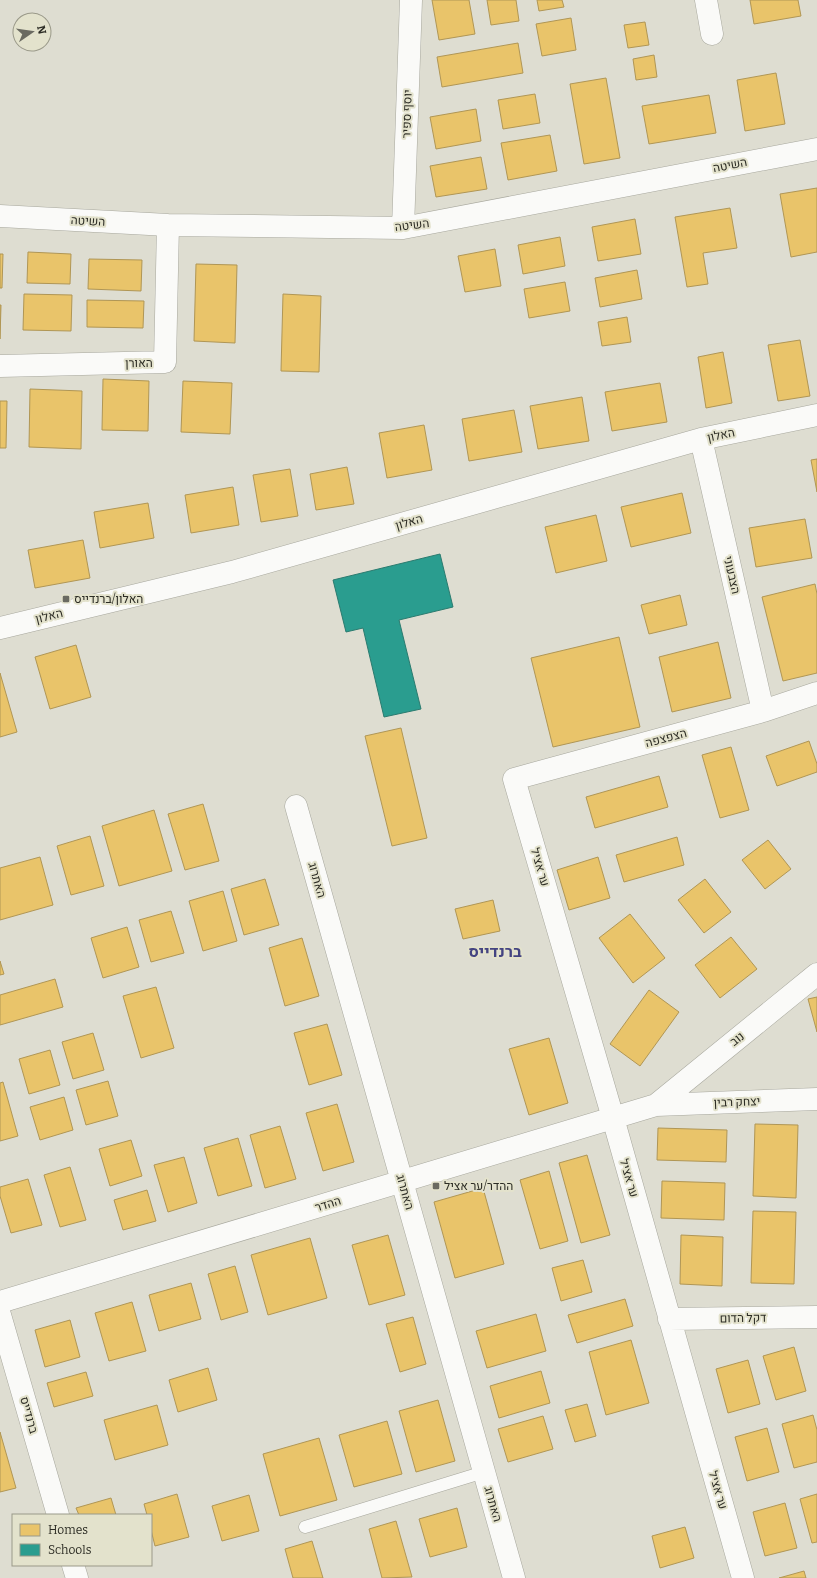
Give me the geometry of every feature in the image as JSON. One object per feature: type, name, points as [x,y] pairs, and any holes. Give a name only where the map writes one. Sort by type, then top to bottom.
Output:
[{"type":"street","name":"יוסף ספיר","points":[[403,228],[411,0]]},
{"type":"street","points":[[706,0],[712,34]]},
{"type":"street","name":"השיטה","points":[[0,216],[168,225],[403,228],[817,149]]},
{"type":"street","name":"האורן","points":[[0,366],[165,362],[168,225]]},
{"type":"street","name":"האלון","points":[[0,628],[232,572],[701,439],[817,415]]},
{"type":"street","name":"הצבעוני","points":[[701,439],[763,711]]},
{"type":"street","name":"הצפצפה","points":[[514,779],[763,711],[817,693]]},
{"type":"street","name":"ער אציל","points":[[514,779],[613,1118],[743,1578]]},
{"type":"street","name":"האתרוג","points":[[296,806],[514,1578]]},
{"type":"street","name":"נוב","points":[[656,1104],[817,974]]},
{"type":"street","name":"יצחק רבין","points":[[656,1104],[817,1099]]},
{"type":"street","name":"ההדר","points":[[0,1302],[402,1182],[656,1104]]},
{"type":"street","name":"ברנדייס","points":[[0,1315],[58,1514]]},
{"type":"street","name":"דקל הדום","points":[[669,1320],[817,1317]]},
{"type":"street","points":[[73,1566],[77,1578]]},
{"type":"lane","points":[[305,1527],[484,1472]]},
{"type":"building: Homes","points":[[432,0],[469,0],[475,34],[439,40]]},
{"type":"building: Homes","points":[[487,0],[516,0],[519,21],[491,25]]},
{"type":"building: Homes","points":[[537,0],[562,0],[564,7],[539,11]]},
{"type":"building: Homes","points":[[750,0],[798,0],[801,16],[754,24]]},
{"type":"building: Homes","points":[[571,18],[576,50],[542,56],[536,24]]},
{"type":"building: Homes","points":[[645,22],[649,45],[628,48],[624,25]]},
{"type":"building: Homes","points":[[518,43],[523,73],[442,87],[437,57]]},
{"type":"building: Homes","points":[[654,55],[657,77],[636,80],[633,59]]},
{"type":"building: Homes","points":[[776,73],[785,124],[745,131],[737,80]]},
{"type":"building: Homes","points":[[606,78],[620,158],[584,164],[570,84]]},
{"type":"building: Homes","points":[[535,94],[540,123],[503,129],[498,100]]},
{"type":"building: Homes","points":[[709,95],[716,133],[649,144],[642,106]]},
{"type":"building: Homes","points":[[476,109],[481,141],[436,149],[430,117]]},
{"type":"building: Homes","points":[[550,135],[557,171],[508,180],[501,143]]},
{"type":"building: Homes","points":[[481,157],[487,189],[436,197],[430,166]]},
{"type":"building: Homes","points":[[817,188],[817,252],[791,257],[780,194]]},
{"type":"building: Homes","points":[[730,208],[737,248],[703,253],[708,284],[687,287],[675,217]]},
{"type":"building: Homes","points":[[635,219],[641,254],[598,261],[592,227]]},
{"type":"building: Homes","points":[[560,237],[565,266],[523,274],[518,245]]},
{"type":"building: Homes","points":[[495,249],[501,286],[465,292],[458,256]]},
{"type":"building: Homes","points":[[28,252],[71,254],[70,284],[27,283]]},
{"type":"building: Homes","points":[[0,254],[3,254],[2,288],[0,288]]},
{"type":"building: Homes","points":[[89,259],[142,260],[141,291],[88,289]]},
{"type":"building: Homes","points":[[196,264],[237,265],[235,343],[194,341]]},
{"type":"building: Homes","points":[[637,270],[642,299],[600,307],[595,278]]},
{"type":"building: Homes","points":[[565,282],[570,311],[529,318],[524,289]]},
{"type":"building: Homes","points":[[24,294],[72,295],[71,331],[23,330]]},
{"type":"building: Homes","points":[[283,294],[321,296],[319,372],[281,371]]},
{"type":"building: Homes","points":[[87,300],[144,301],[143,328],[87,327]]},
{"type":"building: Homes","points":[[0,305],[1,305],[0,339]]},
{"type":"building: Homes","points":[[627,317],[631,342],[602,346],[598,322]]},
{"type":"building: Homes","points":[[800,340],[810,396],[778,401],[768,345]]},
{"type":"building: Homes","points":[[723,352],[732,403],[706,408],[698,357]]},
{"type":"building: Homes","points":[[103,379],[149,381],[148,431],[102,430]]},
{"type":"building: Homes","points":[[183,381],[232,383],[230,434],[181,432]]},
{"type":"building: Homes","points":[[660,383],[667,422],[612,431],[605,392]]},
{"type":"building: Homes","points":[[30,389],[82,391],[81,449],[29,447]]},
{"type":"building: Homes","points":[[582,397],[589,441],[538,449],[530,406]]},
{"type":"building: Homes","points":[[0,401],[7,401],[6,448],[0,448]]},
{"type":"building: Homes","points":[[514,410],[522,452],[469,461],[462,419]]},
{"type":"building: Homes","points":[[424,425],[432,470],[387,478],[379,433]]},
{"type":"building: Homes","points":[[817,459],[817,492],[811,460]]},
{"type":"building: Homes","points":[[347,467],[354,504],[316,510],[310,474]]},
{"type":"building: Homes","points":[[290,469],[298,516],[261,522],[253,475]]},
{"type":"building: Homes","points":[[233,487],[239,525],[191,533],[185,495]]},
{"type":"building: Homes","points":[[682,493],[691,533],[631,547],[621,507]]},
{"type":"building: Homes","points":[[148,503],[154,538],[100,548],[94,512]]},
{"type":"building: Homes","points":[[596,515],[607,561],[556,573],[545,527]]},
{"type":"building: Homes","points":[[805,519],[812,558],[756,567],[749,528]]},
{"type":"building: Homes","points":[[83,540],[90,578],[35,588],[28,550]]},
{"type":"building: Homes","points":[[815,584],[817,594],[817,673],[783,681],[762,597]]},
{"type":"building: Homes","points":[[680,595],[687,625],[649,634],[641,605]]},
{"type":"building: Homes","points":[[619,637],[640,727],[553,747],[531,658]]},
{"type":"building: Homes","points":[[718,642],[731,698],[672,712],[659,657]]},
{"type":"building: Homes","points":[[76,645],[91,697],[50,709],[35,657]]},
{"type":"building: Homes","points":[[0,673],[17,732],[0,737]]},
{"type":"building: Homes","points":[[401,728],[427,838],[392,846],[365,736]]},
{"type":"building: Homes","points":[[809,741],[817,764],[817,772],[777,786],[766,756]]},
{"type":"building: Homes","points":[[731,747],[749,810],[720,818],[702,755]]},
{"type":"building: Homes","points":[[659,776],[668,807],[595,828],[586,797]]},
{"type":"building: Homes","points":[[203,804],[219,861],[185,870],[168,814]]},
{"type":"building: Homes","points":[[154,810],[172,871],[119,886],[102,826]]},
{"type":"building: Homes","points":[[90,836],[104,886],[71,895],[57,846]]},
{"type":"building: Homes","points":[[677,837],[684,865],[624,882],[616,855]]},
{"type":"building: Homes","points":[[768,840],[791,869],[765,889],[742,860]]},
{"type":"building: Homes","points":[[40,857],[53,905],[0,920],[0,868]]},
{"type":"building: Homes","points":[[598,857],[610,898],[569,910],[557,870]]},
{"type":"building: Homes","points":[[265,879],[279,925],[244,935],[231,889]]},
{"type":"building: Homes","points":[[705,879],[731,912],[704,933],[678,900]]},
{"type":"building: Homes","points":[[223,891],[237,941],[203,951],[189,901]]},
{"type":"building: Homes","points":[[493,900],[500,931],[463,939],[455,909]]},
{"type":"building: Homes","points":[[171,911],[184,953],[151,962],[139,920]]},
{"type":"building: Homes","points":[[630,914],[665,958],[633,983],[599,938]]},
{"type":"building: Homes","points":[[127,927],[139,967],[103,978],[91,938]]},
{"type":"building: Homes","points":[[731,937],[757,969],[720,998],[695,965]]},
{"type":"building: Homes","points":[[302,938],[319,996],[285,1006],[269,948]]},
{"type":"building: Homes","points":[[0,961],[4,974],[0,975]]},
{"type":"building: Homes","points":[[55,979],[63,1007],[0,1025],[0,995]]},
{"type":"building: Homes","points":[[156,987],[174,1048],[141,1058],[123,996]]},
{"type":"building: Homes","points":[[649,990],[679,1012],[640,1066],[610,1044]]},
{"type":"building: Homes","points":[[817,997],[817,1032],[808,999]]},
{"type":"building: Homes","points":[[327,1024],[342,1075],[309,1085],[294,1033]]},
{"type":"building: Homes","points":[[93,1033],[104,1070],[73,1079],[62,1042]]},
{"type":"building: Homes","points":[[549,1038],[568,1103],[529,1115],[509,1049]]},
{"type":"building: Homes","points":[[50,1050],[60,1085],[29,1094],[19,1059]]},
{"type":"building: Homes","points":[[108,1081],[118,1116],[86,1125],[76,1090]]},
{"type":"building: Homes","points":[[3,1082],[18,1136],[0,1141],[0,1083]]},
{"type":"building: Homes","points":[[64,1097],[73,1130],[40,1140],[30,1107]]},
{"type":"building: Homes","points":[[337,1104],[354,1162],[323,1171],[306,1113]]},
{"type":"building: Homes","points":[[755,1124],[798,1125],[796,1198],[753,1196]]},
{"type":"building: Homes","points":[[280,1126],[296,1179],[265,1188],[250,1135]]},
{"type":"building: Homes","points":[[658,1128],[727,1130],[726,1162],[657,1160]]},
{"type":"building: Homes","points":[[238,1138],[252,1186],[218,1196],[204,1148]]},
{"type":"building: Homes","points":[[131,1140],[142,1176],[110,1186],[99,1149]]},
{"type":"building: Homes","points":[[587,1155],[610,1235],[581,1243],[559,1163]]},
{"type":"building: Homes","points":[[184,1157],[197,1203],[168,1212],[154,1165]]},
{"type":"building: Homes","points":[[70,1167],[86,1220],[60,1227],[44,1175]]},
{"type":"building: Homes","points":[[549,1171],[568,1241],[540,1249],[520,1180]]},
{"type":"building: Homes","points":[[28,1179],[42,1225],[11,1233],[0,1196],[0,1187]]},
{"type":"building: Homes","points":[[662,1181],[725,1183],[724,1220],[661,1218]]},
{"type":"building: Homes","points":[[483,1188],[504,1264],[455,1278],[434,1202]]},
{"type":"building: Homes","points":[[147,1190],[156,1221],[123,1230],[114,1200]]},
{"type":"building: Homes","points":[[753,1211],[796,1212],[794,1284],[751,1283]]},
{"type":"building: Homes","points":[[388,1235],[405,1295],[369,1305],[352,1245]]},
{"type":"building: Homes","points":[[681,1235],[723,1237],[722,1286],[680,1284]]},
{"type":"building: Homes","points":[[310,1238],[327,1298],[268,1315],[251,1255]]},
{"type":"building: Homes","points":[[583,1260],[592,1292],[561,1301],[552,1268]]},
{"type":"building: Homes","points":[[235,1266],[248,1312],[221,1320],[208,1274]]},
{"type":"building: Homes","points":[[191,1283],[201,1319],[159,1331],[149,1295]]},
{"type":"building: Homes","points":[[625,1299],[633,1326],[577,1343],[568,1315]]},
{"type":"building: Homes","points":[[132,1302],[146,1351],[109,1361],[95,1313]]},
{"type":"building: Homes","points":[[536,1314],[546,1351],[487,1368],[476,1331]]},
{"type":"building: Homes","points":[[413,1317],[426,1364],[400,1372],[386,1324]]},
{"type":"building: Homes","points":[[70,1320],[80,1357],[45,1367],[35,1330]]},
{"type":"building: Homes","points":[[631,1340],[649,1403],[606,1415],[589,1352]]},
{"type":"building: Homes","points":[[794,1347],[806,1391],[776,1400],[763,1356]]},
{"type":"building: Homes","points":[[748,1360],[760,1404],[728,1413],[716,1369]]},
{"type":"building: Homes","points":[[208,1368],[217,1400],[178,1412],[169,1380]]},
{"type":"building: Homes","points":[[541,1371],[550,1403],[499,1418],[490,1386]]},
{"type":"building: Homes","points":[[86,1372],[93,1396],[54,1407],[47,1383]]},
{"type":"building: Homes","points":[[438,1400],[455,1461],[416,1472],[399,1411]]},
{"type":"building: Homes","points":[[587,1404],[596,1436],[575,1442],[565,1410]]},
{"type":"building: Homes","points":[[157,1405],[168,1445],[115,1460],[104,1420]]},
{"type":"building: Homes","points":[[813,1415],[817,1430],[817,1462],[794,1468],[782,1424]]},
{"type":"building: Homes","points":[[543,1416],[553,1449],[508,1462],[498,1429]]},
{"type":"building: Homes","points":[[387,1421],[402,1474],[354,1487],[339,1435]]},
{"type":"building: Homes","points":[[767,1428],[779,1472],[747,1481],[735,1437]]},
{"type":"building: Homes","points":[[0,1432],[16,1488],[0,1492]]},
{"type":"building: Homes","points":[[319,1438],[337,1500],[280,1516],[263,1454]]},
{"type":"building: Homes","points":[[177,1494],[189,1537],[155,1546],[152,1534],[152,1514],[147,1514],[144,1504]]},
{"type":"building: Homes","points":[[817,1494],[817,1542],[812,1543],[800,1499]]},
{"type":"building: Homes","points":[[249,1495],[259,1531],[222,1541],[212,1506]]},
{"type":"building: Homes","points":[[111,1498],[116,1514],[79,1514],[76,1508]]},
{"type":"building: Homes","points":[[785,1503],[797,1548],[765,1556],[753,1512]]},
{"type":"building: Homes","points":[[457,1508],[467,1547],[430,1557],[419,1519]]},
{"type":"building: Homes","points":[[396,1521],[412,1577],[382,1578],[369,1529]]},
{"type":"building: Homes","points":[[685,1527],[694,1558],[660,1568],[652,1536]]},
{"type":"building: Homes","points":[[312,1541],[323,1578],[293,1578],[285,1549]]},
{"type":"building: Homes","points":[[804,1571],[806,1578],[779,1578]]},
{"type":"building: Schools","points":[[440,554],[453,607],[399,620],[421,709],[384,717],[363,628],[346,632],[333,580]]},
{"type":"place","name":"האלון/ברנדייס","points":[[66,599]]},
{"type":"place","name":"ההדר/ער אציל","points":[[436,1186]]},
{"type":"district","name":"ברנדייס","points":[[495,951]]}]
